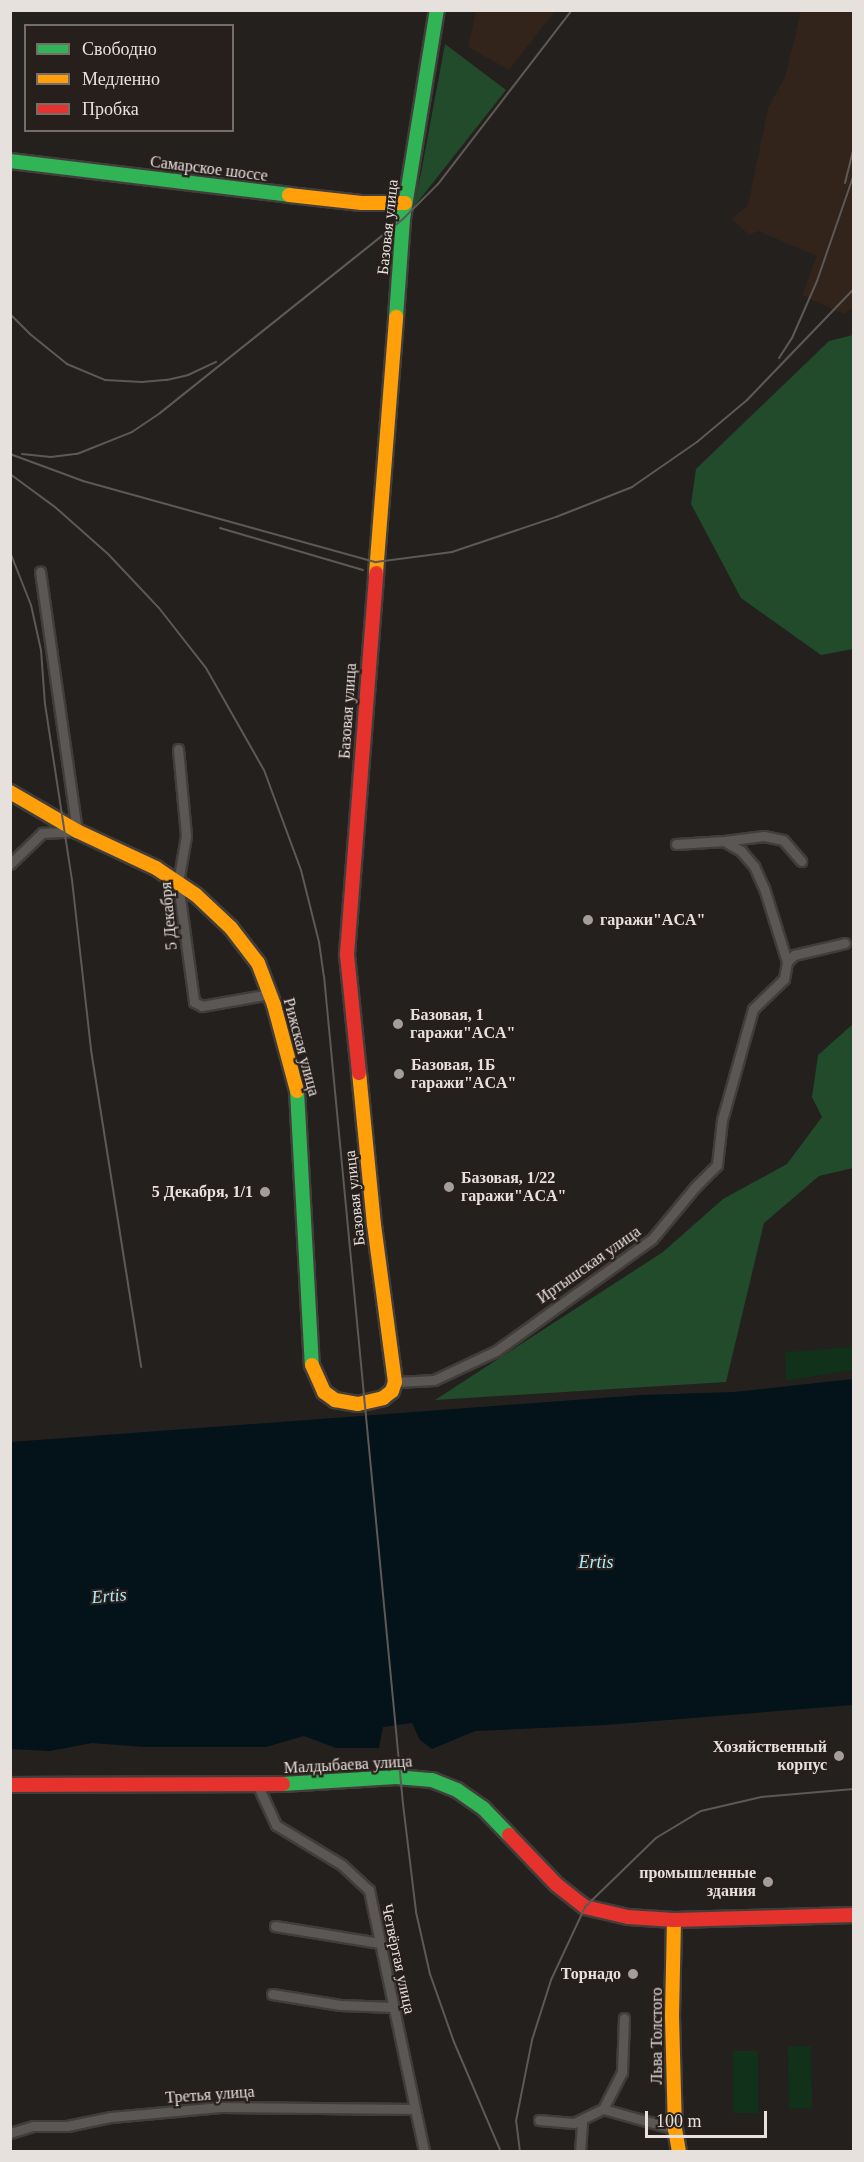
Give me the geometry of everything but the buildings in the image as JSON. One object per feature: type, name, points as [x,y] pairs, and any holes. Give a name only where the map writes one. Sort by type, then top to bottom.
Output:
[{"type":"street","name":"Базовая улица","points":[[395,1382],[374,1225],[347,954],[405,203],[437,10]]},
{"type":"street","name":"Самарское шоссе","points":[[10,161],[278,194],[362,202],[405,203]]},
{"type":"street","points":[[10,864],[42,833],[77,831],[40,572]]},
{"type":"street","name":"5 Декабря","points":[[178,749],[186,836],[178,883],[194,1002],[202,1006],[270,994]]},
{"type":"street","name":"Рижская улица","points":[[10,792],[77,831],[156,868],[196,895],[231,928],[258,963],[270,994],[299,1100],[311,1364],[324,1392],[335,1400],[348,1404],[371,1402],[392,1391],[395,1382]]},
{"type":"street","points":[[676,844],[764,836],[783,840],[801,861]]},
{"type":"street","points":[[724,841],[741,851],[754,866],[787,962],[794,955],[845,943]]},
{"type":"street","name":"Иртышская улица","points":[[395,1382],[434,1380],[496,1351],[652,1239],[695,1187],[717,1166],[722,1120],[753,1009],[784,979],[787,962]]},
{"type":"street","name":"Малдыбаева улица","points":[[10,1785],[258,1786],[396,1777],[432,1779],[457,1790],[483,1808],[557,1885],[585,1907],[628,1917],[674,1920],[854,1915]]},
{"type":"street","name":"Четвёртая улица","points":[[258,1786],[276,1825],[342,1865],[369,1890],[424,2151]]},
{"type":"street","name":"Льва Толстого","points":[[674,1920],[672,2016],[675,2129],[679,2151]]},
{"type":"street","points":[[274,1926],[380,1943]]},
{"type":"street","points":[[272,1994],[340,2005],[393,2007]]},
{"type":"street","points":[[539,2120],[574,2123],[603,2109],[622,2072],[624,2018]]},
{"type":"street","name":"Третья улица","points":[[10,2133],[33,2126],[67,2126],[111,2116],[221,2107],[414,2109]]},
{"type":"street","points":[[603,2109],[675,2129]]},
{"type":"street","points":[[580,2151],[582,2121]]},
{"type":"shaded area","points":[[476,10],[555,11],[509,70],[468,47]]},
{"type":"shaded area","points":[[801,11],[853,11],[854,307],[844,314],[802,295],[817,256],[758,231],[749,235],[732,219],[748,205],[768,108],[785,77]]},
{"type":"green space","points":[[445,44],[506,90],[413,208],[421,173]]},
{"type":"green space","points":[[853,335],[853,649],[821,655],[741,598],[691,504],[696,469],[829,341]]},
{"type":"green space","points":[[853,1024],[853,1168],[819,1176],[764,1223],[726,1382],[435,1400],[663,1252],[723,1199],[787,1164],[822,1117],[812,1097],[818,1055]]},
{"type":"green space","points":[[853,1347],[853,1370],[786,1381],[785,1352]]},
{"type":"green space","points":[[788,2046],[811,2046],[812,2108],[789,2108]]},
{"type":"green space","points":[[733,2051],[758,2051],[758,2113],[733,2113]]},
{"type":"water","name":"Ertis","points":[[853,1379],[853,1705],[606,1725],[475,1731],[432,1749],[420,1740],[412,1723],[383,1727],[379,1748],[336,1748],[304,1736],[266,1747],[144,1747],[92,1743],[50,1751],[11,1749],[11,1442],[642,1395],[734,1392]]},
{"type":"railway","points":[[22,454],[51,457],[77,454],[132,432],[160,413],[403,219],[438,184],[572,10]]},
{"type":"railway","points":[[845,183],[854,147]]},
{"type":"railway","points":[[779,358],[792,338],[817,281],[854,174]]},
{"type":"railway","points":[[10,454],[83,481],[376,562],[452,552],[556,517],[632,487],[697,442],[747,400],[854,289]]},
{"type":"railway","points":[[10,314],[30,334],[67,364],[105,380],[142,382],[167,380],[188,375],[216,362]]},
{"type":"railway","points":[[10,474],[55,507],[109,555],[159,608],[206,668],[264,770],[301,870],[319,942],[324,976],[403,1804],[416,1912],[430,1974],[454,2042],[501,2152]]},
{"type":"railway","points":[[220,528],[363,570]]},
{"type":"railway","points":[[10,552],[31,605],[41,650],[45,704],[72,880],[91,1050],[141,1367]]},
{"type":"railway","points":[[520,2152],[516,2121],[532,2040],[551,1980],[585,1907],[656,1838],[701,1811],[761,1797],[854,1789]]},
{"type":"traffic: fast","points":[[396,317],[403,219],[437,10]]},
{"type":"traffic: fast","points":[[10,161],[289,195]]},
{"type":"traffic: fast","points":[[297,1091],[312,1365]]},
{"type":"traffic: fast","points":[[283,1784],[396,1777],[432,1780],[457,1790],[483,1808],[509,1835]]},
{"type":"traffic: slow","points":[[289,195],[362,203],[405,203]]},
{"type":"traffic: slow","points":[[376,573],[396,317]]},
{"type":"traffic: slow","points":[[10,792],[77,831],[156,868],[196,895],[231,928],[258,963],[274,1005],[297,1091]]},
{"type":"traffic: slow","points":[[312,1365],[324,1392],[335,1400],[358,1404],[383,1398],[392,1391],[395,1382],[374,1225],[359,1073]]},
{"type":"traffic: slow","points":[[674,1920],[672,2016],[675,2129],[679,2152]]},
{"type":"traffic: jam","points":[[359,1073],[347,954],[376,573]]},
{"type":"traffic: jam","points":[[10,1785],[283,1784]]},
{"type":"traffic: jam","points":[[509,1835],[557,1885],[585,1907],[628,1917],[674,1920],[854,1915]]},
{"type":"place","name":"гаражи\"ACА\"","points":[[588,920]]},
{"type":"place","name":"Базовая, 1 гаражи\"ACА\"","points":[[398,1024]]},
{"type":"place","name":"Базовая, 1Б гаражи\"ACА\"","points":[[399,1074]]},
{"type":"place","name":"Базовая, 1/22 гаражи\"ACА\"","points":[[449,1187]]},
{"type":"place","name":"5 Декабря, 1/1","points":[[265,1192]]},
{"type":"place","name":"Хозяйственный корпус","points":[[839,1756]]},
{"type":"place","name":"промышленные здания","points":[[768,1882]]},
{"type":"place","name":"Торнадо","points":[[633,1974]]}]
